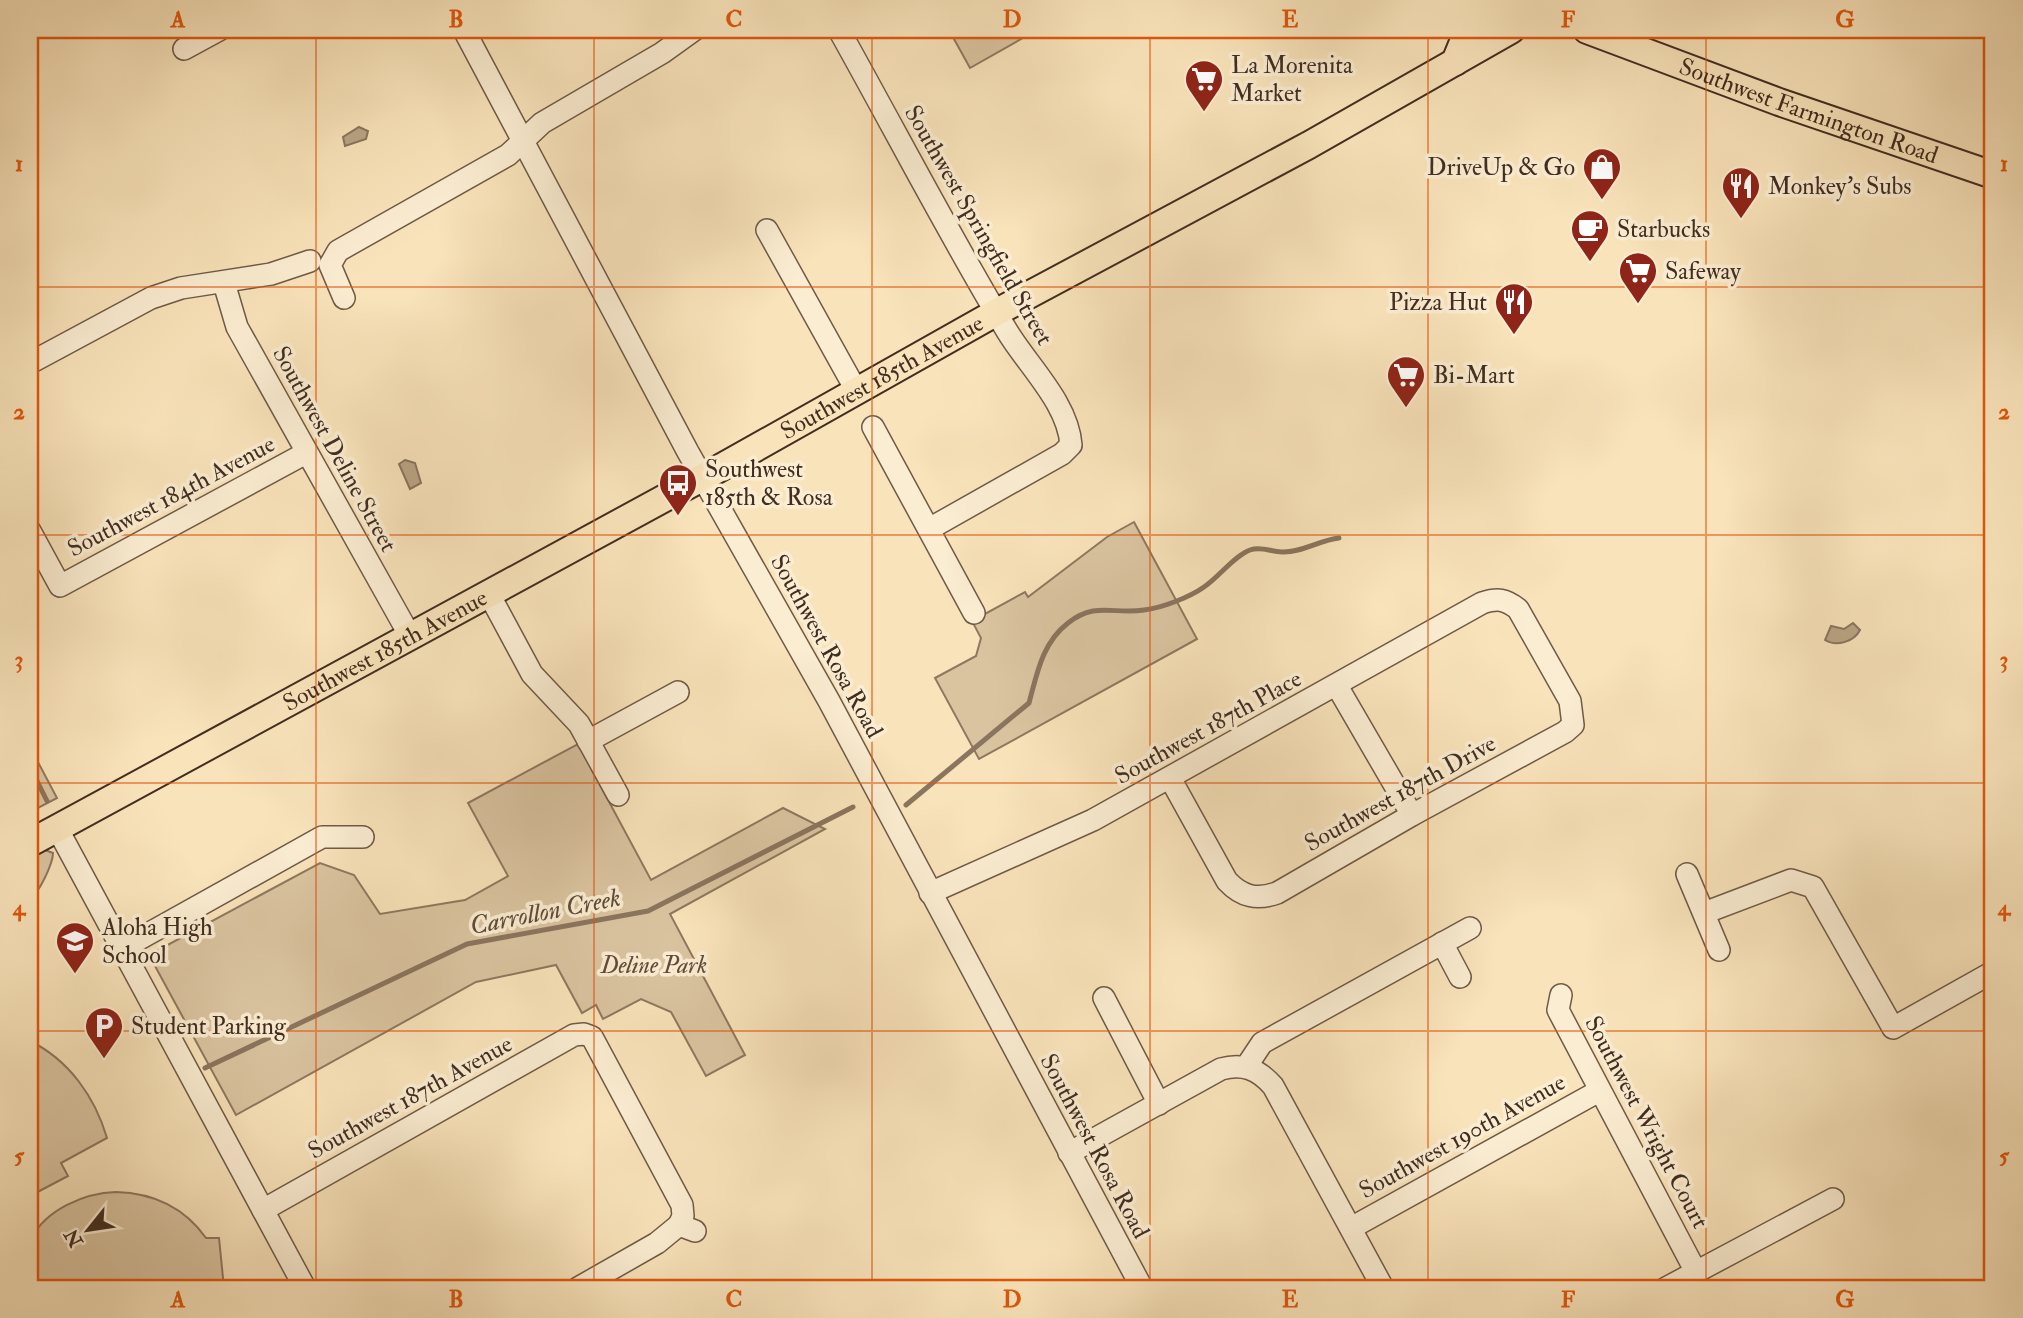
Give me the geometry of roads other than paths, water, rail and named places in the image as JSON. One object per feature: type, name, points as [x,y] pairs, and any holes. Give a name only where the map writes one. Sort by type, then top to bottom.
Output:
[{"type":"main road","points":[[1455,62],[1468,30]]},
{"type":"main road","name":"Southwest 185th Avenue","points":[[30,843],[703,478],[856,390],[1309,145],[1511,30]]},
{"type":"main road","name":"Southwest Farmington Road","points":[[1587,30],[1993,175]]},
{"type":"main road","points":[[1637,30],[1657,57]]},
{"type":"street","points":[[184,49],[219,30]]},
{"type":"street","name":"Southwest Rosa Road","points":[[464,30],[703,478],[829,701],[1142,1288]]},
{"type":"street","points":[[344,298],[330,265],[338,251],[508,155],[542,123],[662,53],[694,30]]},
{"type":"street","name":"Southwest Springfield Street","points":[[839,30],[997,312],[1022,355],[1046,386],[1070,432],[1072,445],[1062,454],[929,529]]},
{"type":"street","points":[[767,230],[856,390]]},
{"type":"street","points":[[30,363],[151,298],[181,288],[271,274],[310,261]]},
{"type":"street","name":"Southwest Deline Street","points":[[224,283],[237,327],[410,636]]},
{"type":"street","points":[[873,426],[974,613]]},
{"type":"street","name":"Southwest 184th Avenue","points":[[30,531],[60,586],[306,453]]},
{"type":"street","points":[[489,594],[532,674],[579,724],[618,796]]},
{"type":"street","name":"Southwest 187th Place","points":[[930,893],[1093,820],[1482,603],[1505,599]]},
{"type":"street","name":"Southwest 187th Drive","points":[[1170,778],[1227,881],[1237,891],[1249,896],[1264,898],[1277,893],[1412,815],[1565,732],[1573,725],[1570,701],[1518,609],[1505,599]]},
{"type":"street","points":[[1337,686],[1412,815]]},
{"type":"street","points":[[589,741],[678,692]]},
{"type":"street","points":[[57,828],[305,1288]]},
{"type":"street","points":[[122,948],[322,837],[363,837]]},
{"type":"street","points":[[1687,874],[1719,950]]},
{"type":"street","points":[[1704,913],[1791,880],[1813,887],[1893,1028],[1993,972]]},
{"type":"street","points":[[1246,1067],[1262,1043],[1470,928]]},
{"type":"street","points":[[1442,943],[1460,977]]},
{"type":"street","name":"Southwest Wright Court","points":[[1561,995],[1558,1010],[1696,1272]]},
{"type":"street","points":[[1104,998],[1159,1104]]},
{"type":"street","name":"Southwest 187th Avenue","points":[[263,1210],[573,1035],[584,1034],[592,1037],[682,1205],[687,1228],[578,1288]]},
{"type":"street","points":[[1069,1153],[1221,1069],[1235,1065],[1246,1067],[1262,1074],[1273,1086],[1383,1288]]},
{"type":"street","name":"Southwest 190th Avenue","points":[[1351,1228],[1599,1091]]},
{"type":"street","points":[[1666,1288],[1833,1199]]},
{"type":"waterway","name":"Carrollon Creek","points":[[906,805],[1029,703],[1046,649],[1059,631],[1078,616],[1105,610],[1144,610],[1176,602],[1210,583],[1238,557],[1250,550],[1289,552],[1339,538]]},
{"type":"waterway","points":[[30,767],[47,801]]},
{"type":"waterway","name":"Carrollon Creek","points":[[205,1068],[467,944],[648,911],[853,807]]},
{"type":"waterway","points":[[30,880],[35,857]]},
{"type":"place","name":"La Morenita Market","points":[[1204,113]]},
{"type":"place","name":"DriveUp & Go","points":[[1602,201]]},
{"type":"place","name":"Monkey's Subs","points":[[1741,220]]},
{"type":"place","name":"Starbucks","points":[[1590,263]]},
{"type":"place","name":"Safeway","points":[[1638,305]]},
{"type":"place","name":"Pizza Hut","points":[[1514,336]]},
{"type":"place","name":"Bi-Mart","points":[[1406,409]]},
{"type":"place","name":"Southwest 185th & Rosa","points":[[678,517]]},
{"type":"place","name":"Aloha High School","points":[[75,975]]},
{"type":"place","name":"Student Parking","points":[[104,1060]]},
{"type":"park label","name":"Deline Park","points":[[654,965]]}]
